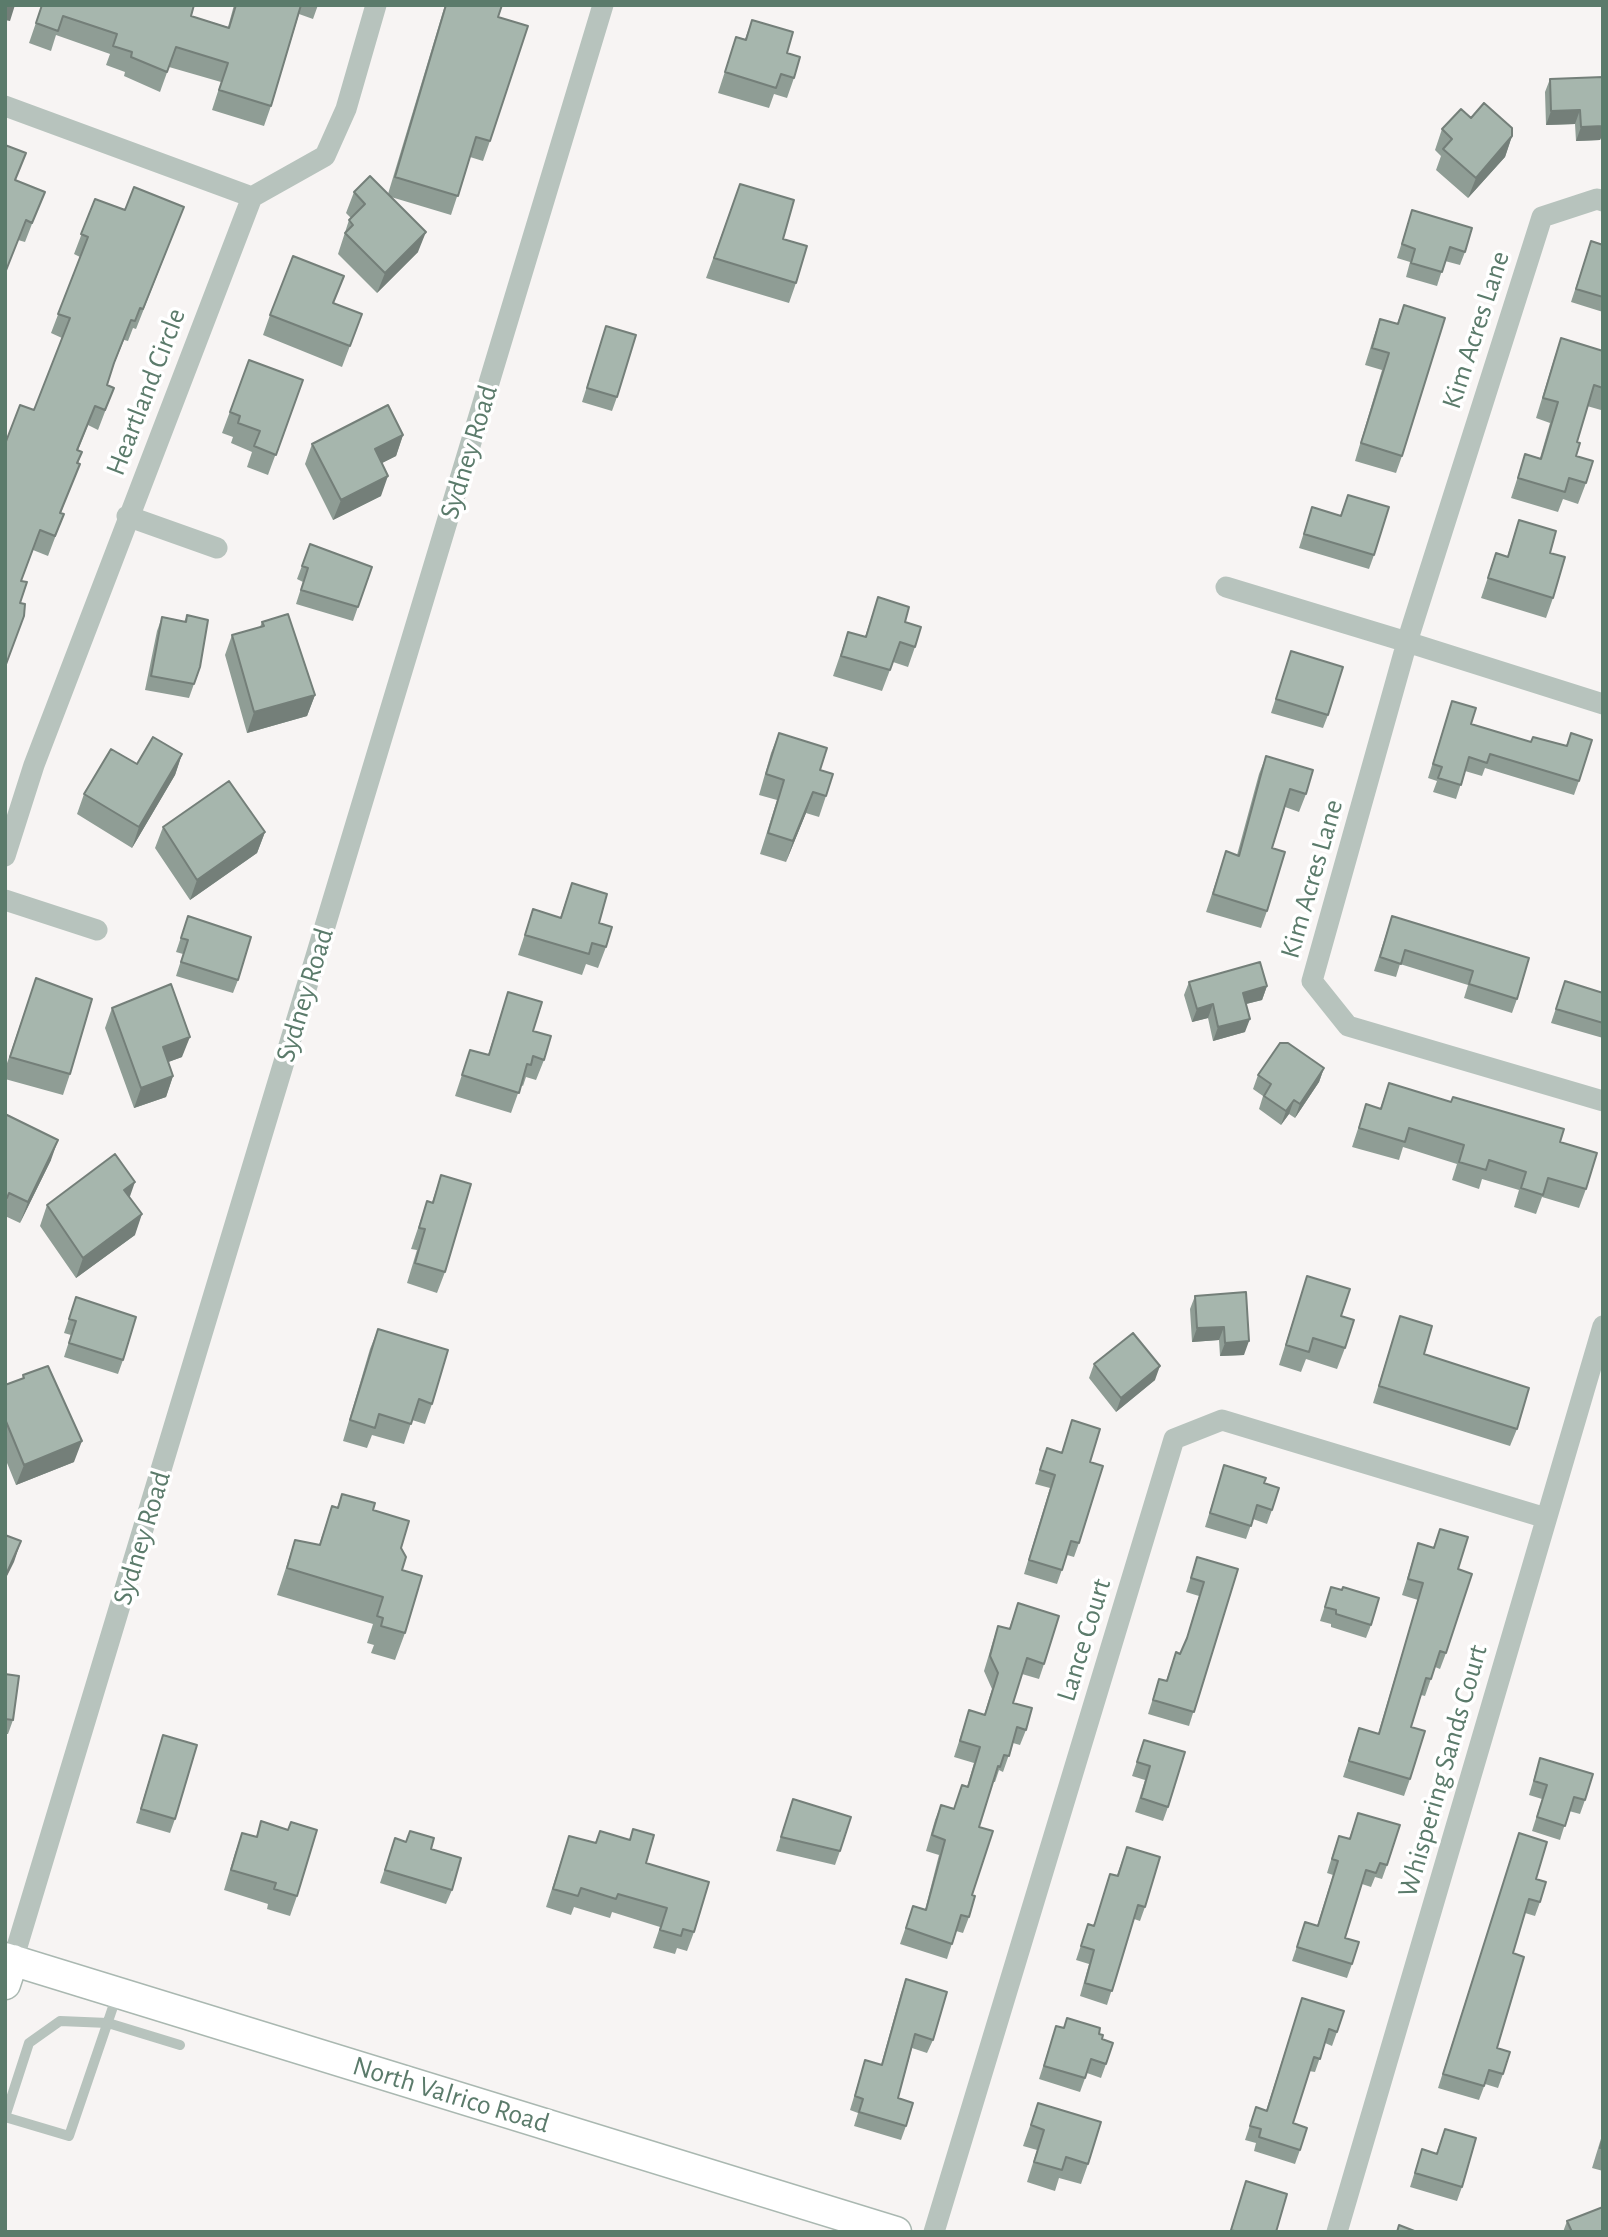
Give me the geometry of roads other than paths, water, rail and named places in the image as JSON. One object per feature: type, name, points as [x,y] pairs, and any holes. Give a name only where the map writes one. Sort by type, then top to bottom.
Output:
[{"type":"street","points":[[5,106],[252,197],[325,156],[346,109],[376,5]]},
{"type":"street","name":"Sydney Road","points":[[8,1967],[603,5]]},
{"type":"street","name":"Heartland Circle","points":[[5,856],[34,765],[127,516],[252,197]]},
{"type":"street","name":"Kim Acres Lane","points":[[1603,201],[1597,199],[1542,217],[1407,642],[1312,981],[1348,1026],[1603,1101]]},
{"type":"street","points":[[127,516],[217,548]]},
{"type":"street","points":[[1226,587],[1603,704]]},
{"type":"street","points":[[5,900],[97,930]]},
{"type":"street","name":"Whispering Sands Court","points":[[1337,2232],[1603,1326]]},
{"type":"street","name":"Lance Court","points":[[934,2232],[1174,1439],[1222,1420],[1546,1518]]},
{"type":"street","name":"North Valrico Road","points":[[8,1967],[118,1993],[896,2232]]},
{"type":"lane","points":[[118,1993],[108,2023],[69,2136],[5,2117],[29,2043],[60,2021],[108,2023],[180,2045]]}]
